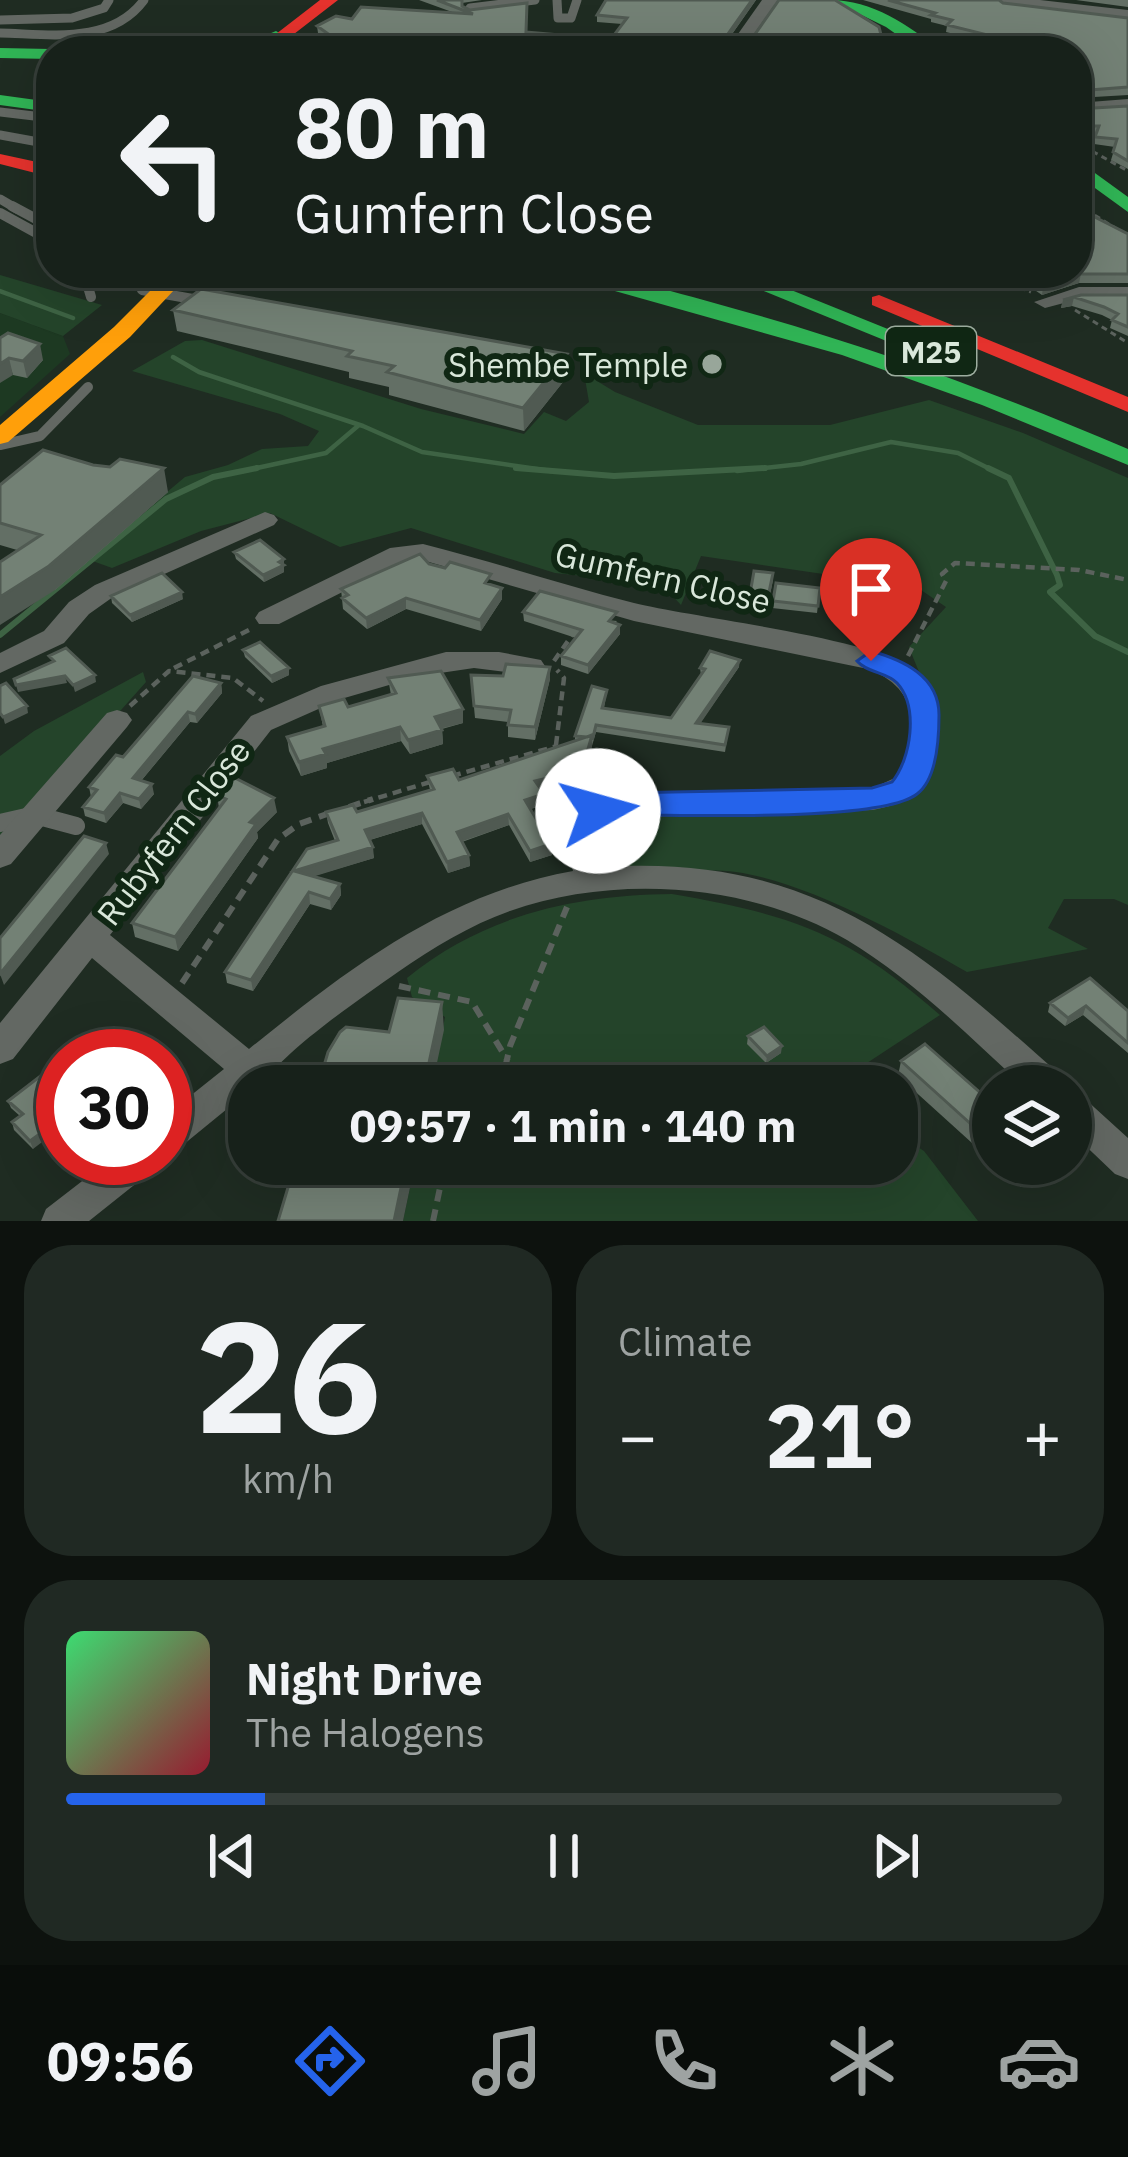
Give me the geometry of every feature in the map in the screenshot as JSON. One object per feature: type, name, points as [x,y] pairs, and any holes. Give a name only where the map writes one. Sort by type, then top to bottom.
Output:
[{"type":"main road","points":[[287,36],[330,0]]},
{"type":"main road","points":[[292,36],[352,0]]},
{"type":"main road","points":[[839,0],[909,36]]},
{"type":"main road","points":[[0,53],[36,54]]},
{"type":"main road","points":[[0,82],[36,86]]},
{"type":"main road","points":[[0,100],[36,105]]},
{"type":"main road","points":[[0,159],[36,156]]},
{"type":"main road","points":[[1092,178],[1128,206]]},
{"type":"main road","points":[[0,428],[154,288]]},
{"type":"main road","points":[[0,441],[154,288]]},
{"type":"main road","points":[[625,288],[854,351],[988,399],[1128,458]]},
{"type":"main road","name":"M25","points":[[769,288],[920,346],[1128,440]]},
{"type":"main road","name":"M25","points":[[842,288],[1128,406]]},
{"type":"main road","points":[[890,288],[1128,391]]},
{"type":"street","points":[[745,36],[770,0]]},
{"type":"street","points":[[1002,0],[1128,15]]},
{"type":"street","points":[[1092,107],[1128,104]]},
{"type":"street","points":[[1049,301],[1078,293],[1128,293]]},
{"type":"street","points":[[0,664],[54,637],[80,608],[104,591],[265,520]]},
{"type":"street","name":"Gumfern Close","points":[[269,618],[399,554],[416,551],[594,601],[900,670]]},
{"type":"street","name":"Rubyfern Close","points":[[0,1049],[248,735],[269,717],[443,662],[469,658],[539,666]]},
{"type":"street","points":[[578,880],[581,844],[591,816],[621,804],[872,799],[902,790],[914,774],[927,720],[921,694],[900,670]]},
{"type":"street","points":[[0,856],[117,720]]},
{"type":"street","points":[[259,1065],[409,948],[462,917],[511,897],[578,880],[649,874],[762,894],[861,933],[909,967],[1022,1065]]},
{"type":"street","name":"Rubyfern Close","points":[[89,937],[244,1065]]},
{"type":"street","points":[[192,1117],[228,1089]]},
{"type":"street","points":[[1092,1129],[1128,1162]]},
{"type":"street","points":[[60,1221],[106,1185]]},
{"type":"lane","points":[[0,20],[72,19],[104,8],[109,0]]},
{"type":"lane","points":[[0,33],[114,27],[135,17],[144,0]]},
{"type":"lane","points":[[470,8],[535,0]]},
{"type":"lane","points":[[556,0],[558,18],[564,20],[572,18],[577,0]]},
{"type":"lane","points":[[0,112],[36,116]]},
{"type":"lane","points":[[27,140],[36,132]]},
{"type":"lane","points":[[0,135],[27,140],[36,147]]},
{"type":"lane","points":[[0,200],[36,219]]},
{"type":"lane","points":[[0,213],[36,233]]},
{"type":"lane","points":[[89,288],[92,297]]},
{"type":"lane","points":[[174,288],[223,304]]},
{"type":"lane","points":[[0,441],[34,441],[62,420],[88,387]]},
{"type":"lane","points":[[0,823],[35,815],[76,826]]},
{"type":"path","points":[[1092,137],[1114,137]]},
{"type":"path","points":[[1092,151],[1128,171]]},
{"type":"path","points":[[1092,213],[1128,236]]},
{"type":"path","points":[[1017,288],[1128,344]]},
{"type":"path","points":[[900,670],[902,660],[914,651],[946,581],[942,574],[956,563],[1079,570],[1128,580]]},
{"type":"path","points":[[539,666],[562,652],[594,601]]},
{"type":"path","points":[[117,720],[169,671],[269,618]]},
{"type":"path","points":[[169,671],[219,674],[254,687],[261,699]]},
{"type":"path","points":[[559,760],[556,746],[564,678]]},
{"type":"path","points":[[165,1000],[278,838],[299,824],[556,746]]},
{"type":"path","points":[[561,774],[566,794],[591,816]]},
{"type":"path","points":[[507,1065],[510,1046],[578,880]]},
{"type":"path","points":[[364,983],[413,986],[472,1002],[508,1061]]},
{"type":"path","points":[[433,1221],[441,1185]]},
{"type":"shaded area","points":[[0,275],[102,305],[63,336],[0,313]]},
{"type":"shaded area","points":[[0,313],[63,336],[70,354],[0,417]]},
{"type":"shaded area","points":[[202,340],[421,409],[524,434],[544,412],[566,421],[589,402],[584,373],[615,392],[698,425],[830,425],[929,400],[1128,478],[1128,905],[1114,899],[1064,899],[1048,928],[1088,949],[967,972],[885,927],[793,887],[736,872],[641,869],[608,856],[595,843],[598,827],[608,817],[899,803],[932,764],[937,746],[934,711],[909,647],[946,607],[918,588],[701,556],[681,605],[668,591],[623,580],[555,573],[411,528],[340,547],[270,513],[201,531],[112,568],[87,559],[185,477],[262,449],[308,446],[319,431],[280,414],[132,371],[185,341]]},
{"type":"shaded area","points":[[143,672],[146,682],[0,846],[0,756],[34,731]]},
{"type":"shaded area","points":[[672,894],[752,910],[816,932],[876,964],[940,1015],[864,1065],[436,1065],[445,1017],[412,997],[407,978],[467,938],[499,924],[566,904]]},
{"type":"shaded area","points":[[918,1147],[978,1221],[403,1221],[411,1185],[918,1185]]},
{"type":"building","points":[[437,0],[462,0],[462,6],[470,10],[527,3],[526,32],[572,36],[331,36],[317,26],[336,16],[352,19],[361,7],[473,14]]},
{"type":"building","points":[[606,0],[752,0],[727,36],[613,36],[627,18],[597,15]]},
{"type":"building","points":[[779,0],[835,0],[879,27],[881,36],[754,36]]},
{"type":"building","points":[[888,0],[999,0],[1128,18],[1128,87],[1092,90],[1092,36],[989,36],[947,25],[952,20],[931,15],[935,13]]},
{"type":"building","points":[[1128,106],[1128,161],[1113,152],[1117,139],[1095,137],[1099,126],[1092,126],[1092,108]]},
{"type":"building","points":[[1092,216],[1128,234],[1128,274],[1092,274]]},
{"type":"building","points":[[201,289],[567,354],[523,408],[387,372],[394,366],[347,356],[352,351],[173,310]]},
{"type":"building","points":[[1081,295],[1128,295],[1128,327],[1112,320],[1118,314],[1104,307],[1074,297],[1063,300]]},
{"type":"building","points":[[8,333],[40,344],[23,361],[9,358],[0,364],[0,338]]},
{"type":"building","points":[[43,450],[93,465],[110,467],[120,459],[164,468],[49,566],[0,597],[0,562],[41,535],[0,523],[0,485]]},
{"type":"building","points":[[260,540],[284,559],[279,562],[284,565],[263,575],[234,552]]},
{"type":"building","points":[[420,554],[429,564],[445,568],[450,562],[491,574],[485,583],[502,588],[480,620],[406,598],[366,618],[342,598],[348,595],[341,589]]},
{"type":"building","points":[[754,571],[773,573],[768,597],[750,594]]},
{"type":"building","points":[[162,573],[182,592],[130,615],[111,596]]},
{"type":"building","points":[[776,583],[820,588],[818,606],[773,601]]},
{"type":"building","points":[[540,591],[617,612],[609,621],[620,625],[588,665],[561,656],[582,630],[523,612]]},
{"type":"building","points":[[260,642],[289,668],[271,676],[243,650]]},
{"type":"building","points":[[66,648],[95,675],[73,685],[65,676],[16,685],[14,679],[54,661],[49,656]]},
{"type":"building","points":[[710,651],[740,660],[696,723],[729,727],[725,745],[596,725],[593,737],[575,736],[592,686],[607,690],[602,708],[671,718],[705,669],[700,668]]},
{"type":"building","points":[[506,664],[550,667],[535,727],[508,725],[511,710],[474,706],[471,675],[503,676]]},
{"type":"building","points":[[441,671],[463,709],[435,717],[442,730],[408,740],[400,727],[323,749],[326,754],[299,762],[287,737],[325,726],[319,706],[344,699],[348,707],[396,693],[388,678]]},
{"type":"building","points":[[193,676],[221,683],[195,714],[188,712],[133,778],[152,784],[139,799],[120,793],[104,813],[83,807],[97,790],[89,787],[116,755],[123,757]]},
{"type":"building","points":[[6,683],[27,706],[3,717],[0,686]]},
{"type":"building","points":[[592,735],[582,770],[535,781],[544,794],[525,800],[551,844],[530,851],[508,814],[457,832],[469,855],[447,862],[422,813],[365,830],[373,847],[294,871],[340,884],[330,899],[309,892],[251,980],[225,972],[307,849],[338,840],[326,812],[353,805],[357,812],[434,789],[427,776],[453,769],[459,780]]},
{"type":"building","points":[[235,778],[274,798],[250,822],[256,824],[175,937],[132,923],[226,799],[217,795]]},
{"type":"building","points":[[84,836],[106,843],[0,974],[0,938]]},
{"type":"building","points":[[1090,978],[1128,1011],[1128,1043],[1086,1006],[1068,1018],[1050,1003]]},
{"type":"building","points":[[398,998],[442,1002],[428,1065],[324,1065],[346,1027],[389,1032]]},
{"type":"building","points":[[764,1027],[782,1046],[767,1056],[748,1036]]},
{"type":"building","points":[[925,1044],[972,1085],[972,1125],[918,1076],[918,1065],[901,1061]]},
{"type":"building","points":[[36,1079],[36,1137],[30,1141],[12,1122],[23,1114],[8,1101]]},
{"type":"building","points":[[289,1185],[402,1185],[394,1221],[278,1221]]},
{"type":"waterway","points":[[0,291],[73,318]]},
{"type":"waterway","points":[[173,357],[199,372],[363,426],[422,452],[549,471]]},
{"type":"waterway","points":[[254,469],[326,453],[359,425]]},
{"type":"waterway","points":[[764,468],[891,442],[958,453],[988,468]]},
{"type":"waterway","points":[[516,468],[549,471]]},
{"type":"waterway","points":[[549,471],[614,476],[764,468]]},
{"type":"waterway","points":[[737,471],[764,468]]},
{"type":"waterway","points":[[988,468],[1009,478],[1057,575],[1060,585],[1050,592],[1095,636],[1128,652]]},
{"type":"waterway","points":[[988,468],[994,471]]},
{"type":"waterway","points":[[0,635],[166,499],[213,477],[254,469]]},
{"type":"waterway","points":[[243,471],[254,469]]},
{"type":"traffic: fast","points":[[839,0],[909,36]]},
{"type":"traffic: fast","points":[[0,53],[36,54]]},
{"type":"traffic: fast","points":[[0,100],[36,105]]},
{"type":"traffic: fast","points":[[1092,178],[1128,206]]},
{"type":"traffic: fast","points":[[629,288],[850,350],[990,400],[1128,458]]},
{"type":"traffic: fast","points":[[769,288],[914,344]]},
{"type":"traffic: slow","points":[[0,437],[122,332],[165,288]]},
{"type":"traffic: jam","points":[[282,36],[330,0]]},
{"type":"traffic: jam","points":[[0,159],[36,167]]},
{"type":"traffic: jam","points":[[879,301],[1128,405]]},
{"type":"place","name":"Shembe Temple","points":[[712,364]]},
{"type":"route","points":[[598,811],[621,804],[872,799],[902,790],[910,784],[924,742],[924,703],[905,673],[871,661]]}]
